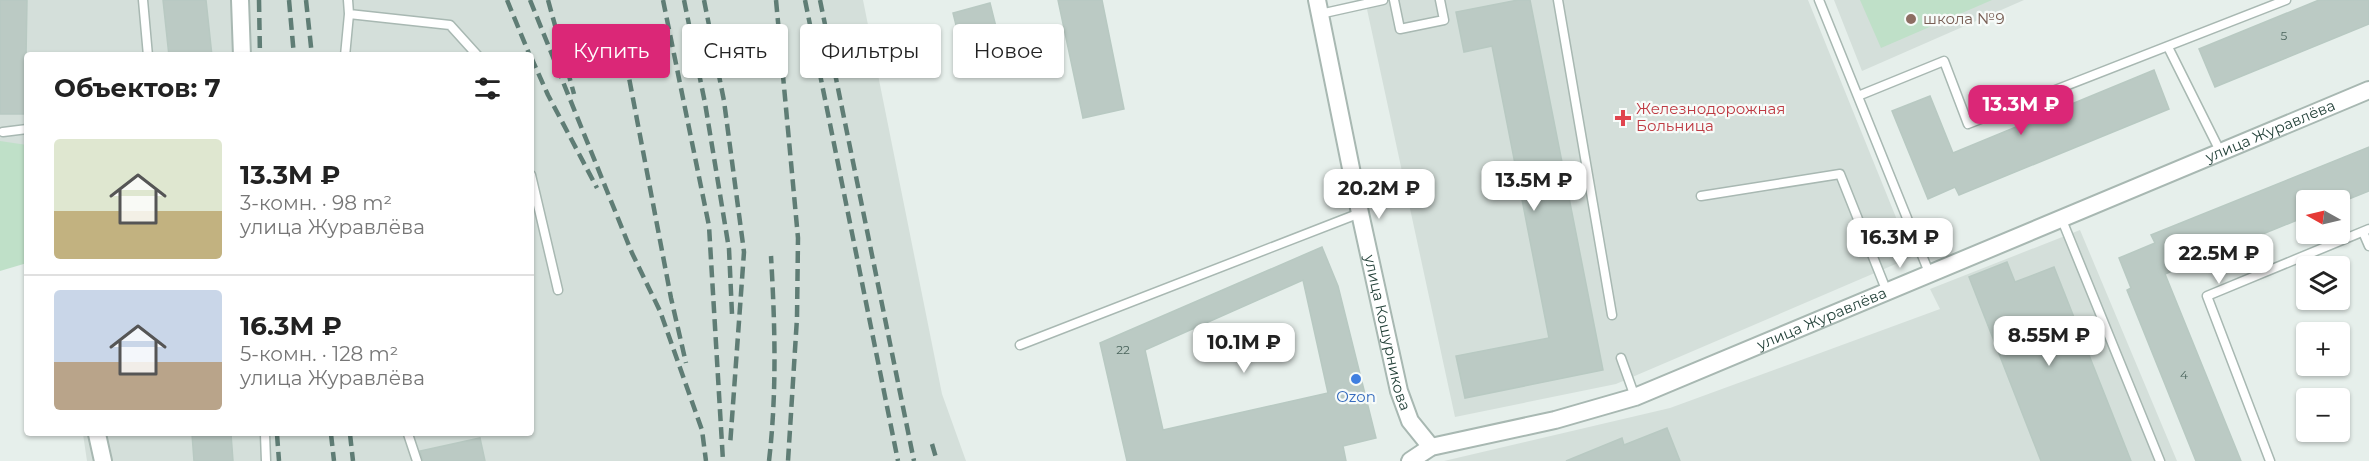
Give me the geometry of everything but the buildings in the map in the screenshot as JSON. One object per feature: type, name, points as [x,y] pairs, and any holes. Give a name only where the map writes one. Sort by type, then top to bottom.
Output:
[{"type":"street","points":[[240,0],[242,52]]},
{"type":"street","name":"улица Кошурникова","points":[[1319,7],[1360,213],[1399,391],[1410,421],[1431,447]]},
{"type":"street","name":"улица Журавлёва","points":[[1431,447],[1555,420],[1635,397],[2369,90]]},
{"type":"street","points":[[97,436],[103,461]]},
{"type":"street","points":[[1410,461],[1431,447]]},
{"type":"lane","points":[[143,0],[148,52]]},
{"type":"lane","points":[[345,52],[348,0]]},
{"type":"lane","points":[[1319,7],[1383,0]]},
{"type":"lane","points":[[1394,0],[1400,29],[1444,20],[1440,0]]},
{"type":"lane","points":[[1558,0],[1612,315]]},
{"type":"lane","points":[[1820,0],[1930,275]]},
{"type":"lane","points":[[1858,96],[1944,61],[1968,124],[2286,0]]},
{"type":"lane","points":[[349,14],[450,25],[474,52]]},
{"type":"lane","points":[[2168,47],[2221,153]]},
{"type":"lane","points":[[3,132],[24,129]]},
{"type":"lane","points":[[1701,196],[1840,174],[1887,293]]},
{"type":"lane","points":[[534,188],[558,290]]},
{"type":"lane","points":[[1020,345],[1360,213]]},
{"type":"lane","points":[[2062,220],[2160,461]]},
{"type":"lane","points":[[2270,461],[2207,296],[2366,230],[2369,246]]},
{"type":"lane","points":[[1621,358],[1635,397]]},
{"type":"lane","points":[[265,436],[266,461]]},
{"type":"lane","points":[[409,436],[417,461]]},
{"type":"shaded area","points":[[0,0],[863,0],[868,24],[800,24],[800,78],[879,78],[942,394],[966,461],[87,461],[83,436],[534,436],[534,52],[24,52],[24,248],[0,242]]},
{"type":"shaded area","name":"Железнодорожная Больница","points":[[1365,0],[1808,0],[1912,257],[1616,384],[1455,417]]},
{"type":"shaded area","name":"школа №9","points":[[1834,0],[2024,0],[1862,71]]},
{"type":"shaded area","points":[[2080,230],[2177,461],[1444,461],[1670,408],[1940,309],[1930,289]]},
{"type":"green space","points":[[1860,0],[1992,0],[1881,48]]},
{"type":"green space","points":[[0,141],[24,145],[24,264],[0,271]]},
{"type":"railway","points":[[259,0],[260,52]]},
{"type":"railway","points":[[289,0],[294,52]]},
{"type":"railway","points":[[306,0],[312,52]]},
{"type":"railway","points":[[507,0],[528,52]]},
{"type":"railway","points":[[530,0],[632,253],[660,311],[702,430],[706,461]]},
{"type":"railway","points":[[548,0],[574,94]]},
{"type":"railway","points":[[663,0],[709,226],[723,461]]},
{"type":"railway","points":[[684,0],[705,103],[729,249],[732,314]]},
{"type":"railway","points":[[704,0],[724,101],[744,252],[730,446]]},
{"type":"railway","points":[[776,0],[798,238],[797,318],[788,461]]},
{"type":"railway","points":[[805,0],[898,461]]},
{"type":"railway","points":[[820,0],[914,461]]},
{"type":"railway","points":[[534,64],[597,188]]},
{"type":"railway","points":[[629,78],[671,298],[686,363]]},
{"type":"railway","points":[[769,461],[774,358],[771,256]]},
{"type":"railway","points":[[277,436],[279,461]]},
{"type":"railway","points":[[331,436],[334,461]]},
{"type":"railway","points":[[350,436],[353,461]]},
{"type":"railway","points":[[932,444],[937,461]]},
{"type":"place","name":"школа №9","points":[[1911,19]]},
{"type":"place","name":"Железнодорожная Больница","points":[[1623,118]]},
{"type":"place","name":"Ozon","points":[[1356,379]]}]
